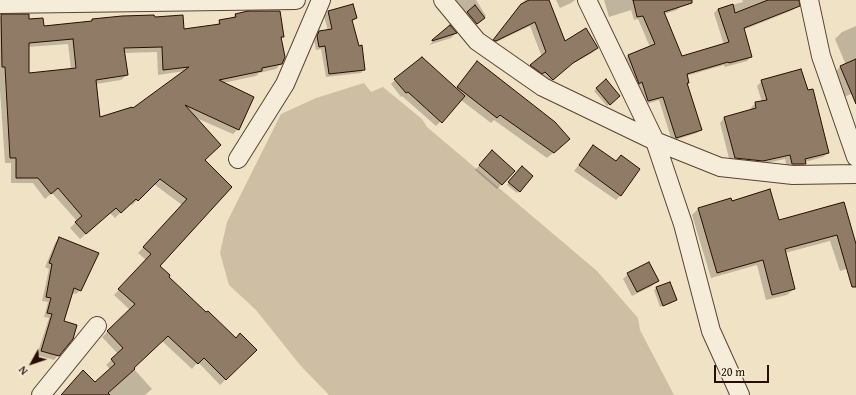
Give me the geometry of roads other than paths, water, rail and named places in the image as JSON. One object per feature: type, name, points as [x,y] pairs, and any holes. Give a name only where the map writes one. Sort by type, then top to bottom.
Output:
[{"type":"street","points":[[0,4],[296,0]]},
{"type":"street","points":[[238,159],[285,84],[321,0]]},
{"type":"street","points":[[443,0],[477,41],[543,87],[655,141],[720,167],[793,175],[856,174]]},
{"type":"street","points":[[587,0],[655,141],[683,224],[711,331],[740,395]]},
{"type":"street","points":[[809,0],[821,56],[856,157]]},
{"type":"street","points":[[41,395],[97,326]]}]
